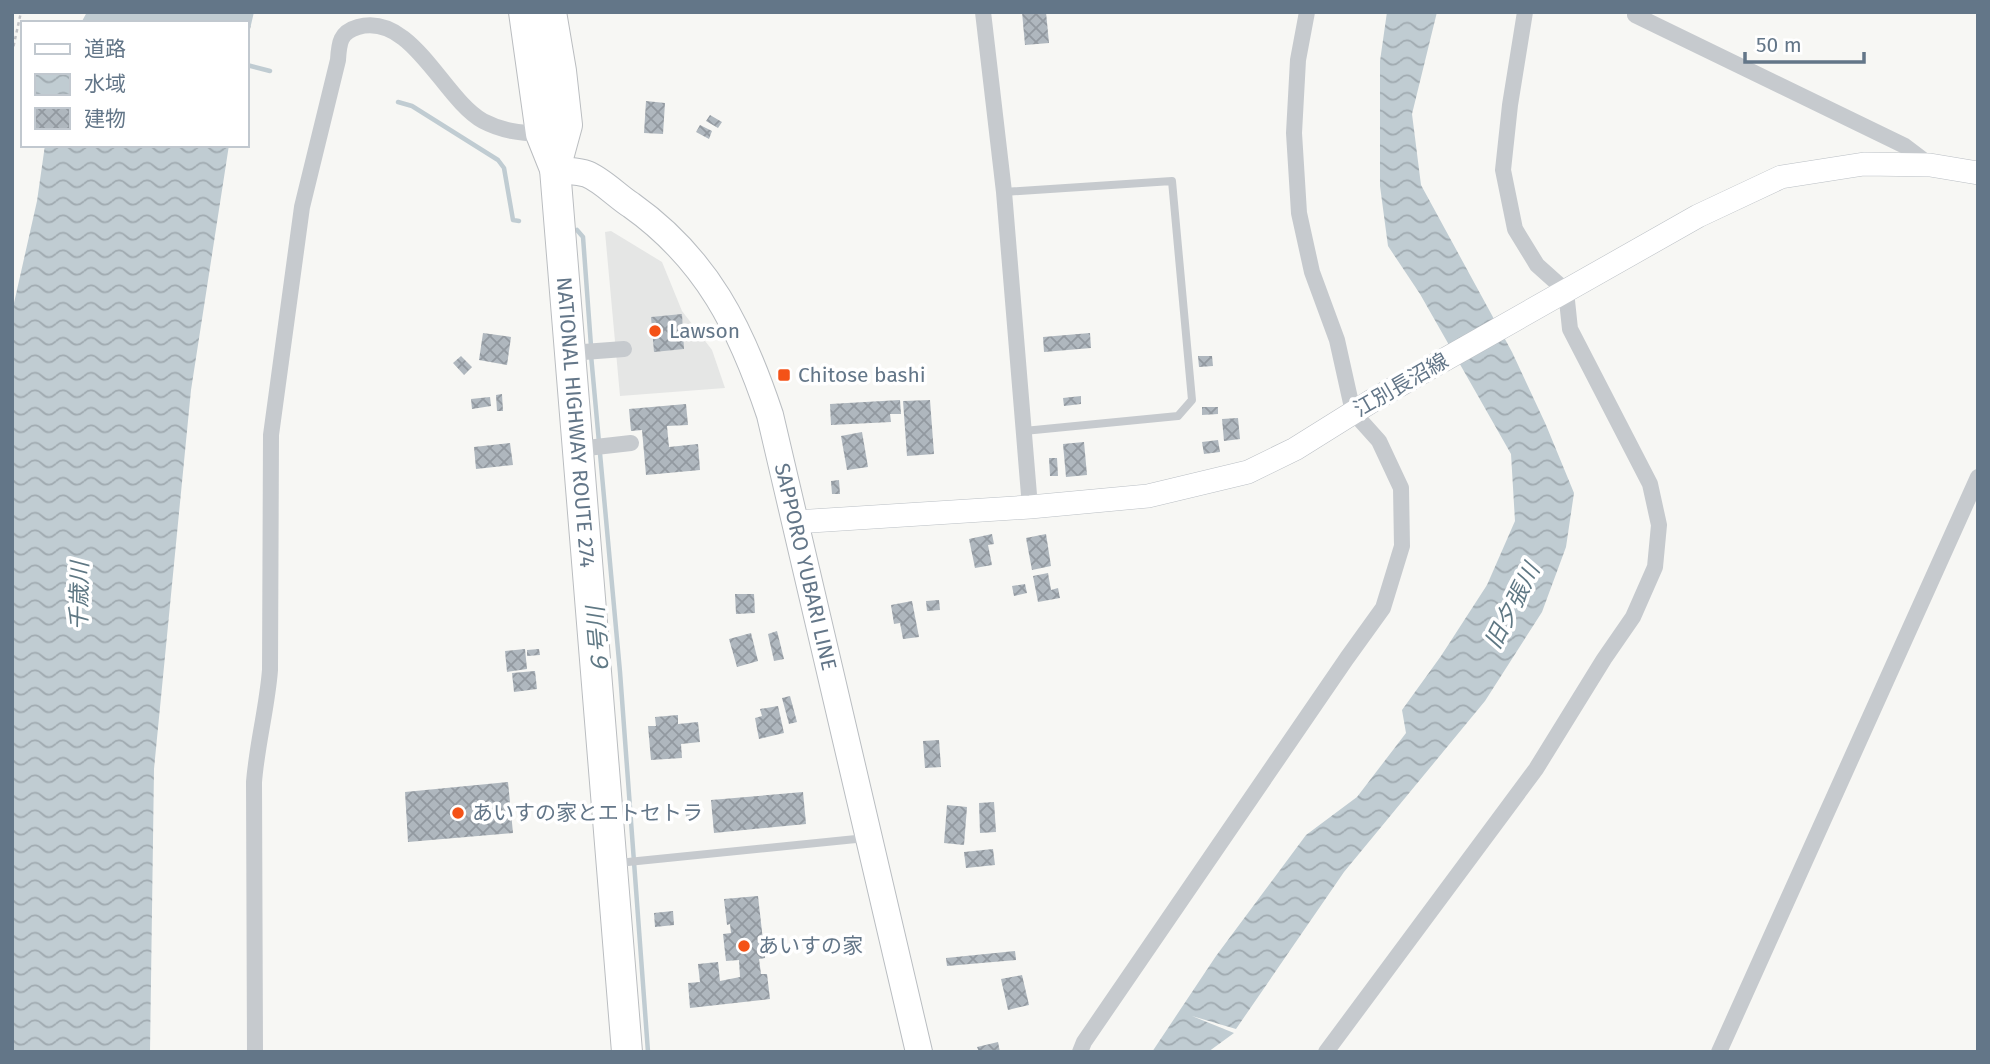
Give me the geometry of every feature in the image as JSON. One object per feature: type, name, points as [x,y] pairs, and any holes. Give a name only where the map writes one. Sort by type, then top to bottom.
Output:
[{"type":"highway","name":"NATIONAL HIGHWAY ROUTE 274","points":[[524,12],[541,134],[555,169],[575,353],[617,863],[626,1052]]},
{"type":"highway","name":"NATIONAL HIGHWAY ROUTE 274","points":[[551,12],[567,125],[555,169]]},
{"type":"main road","name":"江別長沼線","points":[[795,522],[1030,507],[1148,496],[1248,472],[1295,449],[1375,399],[1698,216],[1781,177],[1864,164],[1930,165],[1978,173]]},
{"type":"main road","name":"SAPPORO YUBARI LINE","points":[[555,169],[587,174],[667,232],[694,261],[716,292],[758,377],[770,415],[919,1052]]},
{"type":"street","points":[[982,12],[1004,192],[1030,507]]},
{"type":"street","points":[[1080,1052],[1084,1042],[1383,608],[1402,546],[1401,488],[1379,441],[1353,412],[1337,340],[1312,272],[1299,213],[1294,133],[1298,60],[1307,12]]},
{"type":"street","points":[[1326,1052],[1536,769],[1633,617],[1656,567],[1660,525],[1650,484],[1570,329],[1566,291],[1537,265],[1515,229],[1503,170],[1525,12]]},
{"type":"street","points":[[1635,15],[1905,146],[1930,165]]},
{"type":"street","points":[[255,1052],[254,782],[270,670],[271,435],[302,207],[338,60],[340,40],[343,34],[363,26],[387,29],[414,47],[482,121],[513,133],[541,134]]},
{"type":"street","points":[[575,353],[624,349]]},
{"type":"street","points":[[583,448],[631,443]]},
{"type":"street","points":[[1719,1052],[1978,477]]},
{"type":"lane","points":[[1004,192],[1172,181],[1192,400],[1178,416],[1024,431]]},
{"type":"lane","points":[[617,863],[869,837]]},
{"type":"path","points":[[12,53],[21,12]]},
{"type":"shaded area","name":"Lawson","points":[[611,231],[662,262],[682,311],[712,350],[725,388],[620,396],[605,232]]},
{"type":"water","points":[[87,12],[254,12],[248,38],[248,21],[82,21]]},
{"type":"water","name":"旧夕張川","points":[[1387,12],[1437,12],[1412,114],[1421,185],[1512,352],[1574,493],[1566,547],[1542,612],[1485,701],[1344,872],[1236,1029],[1192,1016],[1234,1033],[1208,1052],[1152,1052],[1216,956],[1306,835],[1357,797],[1406,733],[1402,710],[1487,585],[1515,521],[1511,454],[1420,294],[1388,246],[1380,186],[1380,61]]},
{"type":"water","name":"千歳川","points":[[45,147],[229,147],[191,390],[154,769],[150,1052],[12,1052],[12,312],[37,201]]},
{"type":"building","points":[[1022,12],[1046,12],[1049,43],[1025,45]]},
{"type":"building","points":[[646,101],[665,103],[663,134],[644,133]]},
{"type":"building","points":[[710,115],[722,122],[718,128],[706,121]]},
{"type":"building","points":[[700,125],[712,131],[709,139],[696,132]]},
{"type":"building","points":[[682,314],[684,349],[654,352],[651,317]]},
{"type":"building","points":[[483,333],[511,337],[507,365],[479,360]]},
{"type":"building","points":[[1090,333],[1091,348],[1044,352],[1043,337]]},
{"type":"building","points":[[461,356],[472,367],[464,375],[453,363]]},
{"type":"building","points":[[1198,356],[1212,356],[1213,366],[1199,367]]},
{"type":"building","points":[[502,394],[503,411],[497,411],[496,395]]},
{"type":"building","points":[[1081,396],[1081,404],[1064,406],[1063,398]]},
{"type":"building","points":[[490,397],[491,406],[472,409],[471,399]]},
{"type":"building","points":[[900,400],[901,414],[890,414],[891,422],[831,425],[830,404]]},
{"type":"building","points":[[930,400],[934,454],[907,456],[903,401]]},
{"type":"building","points":[[686,404],[688,425],[667,426],[669,447],[698,444],[700,470],[646,475],[642,430],[631,431],[629,409]]},
{"type":"building","points":[[1202,407],[1218,407],[1218,414],[1202,415]]},
{"type":"building","points":[[1238,418],[1240,439],[1224,441],[1222,419]]},
{"type":"building","points":[[862,432],[868,467],[847,470],[841,436]]},
{"type":"building","points":[[1218,440],[1220,452],[1204,454],[1202,442]]},
{"type":"building","points":[[1084,442],[1087,475],[1066,477],[1063,444]]},
{"type":"building","points":[[510,443],[513,465],[476,469],[474,447]]},
{"type":"building","points":[[1049,458],[1057,458],[1058,476],[1050,476]]},
{"type":"building","points":[[839,480],[840,494],[832,494],[831,481]]},
{"type":"building","points":[[992,534],[994,544],[988,545],[992,565],[975,568],[969,539]]},
{"type":"building","points":[[1046,534],[1051,566],[1032,570],[1026,538]]},
{"type":"building","points":[[1048,573],[1051,590],[1058,588],[1060,598],[1038,602],[1033,576]]},
{"type":"building","points":[[1025,584],[1027,593],[1014,596],[1012,586]]},
{"type":"building","points":[[735,594],[754,594],[755,613],[736,614]]},
{"type":"building","points":[[939,600],[940,610],[927,611],[926,601]]},
{"type":"building","points":[[912,601],[919,637],[903,639],[900,623],[894,624],[891,605]]},
{"type":"building","points":[[777,631],[784,659],[774,661],[768,634]]},
{"type":"building","points":[[751,633],[758,661],[737,667],[729,639]]},
{"type":"building","points":[[525,649],[527,669],[507,672],[505,651]]},
{"type":"building","points":[[539,649],[540,655],[527,656],[527,650]]},
{"type":"building","points":[[535,671],[537,689],[514,692],[512,673]]},
{"type":"building","points":[[790,696],[797,722],[789,724],[782,698]]},
{"type":"building","points":[[778,706],[784,733],[759,739],[755,718],[762,716],[760,709]]},
{"type":"building","points":[[678,715],[678,724],[698,722],[700,742],[681,744],[682,758],[651,760],[648,726],[656,726],[655,717]]},
{"type":"building","points":[[939,740],[941,767],[925,768],[923,741]]},
{"type":"building","name":"あいすの家とエトセトラ","points":[[508,782],[513,833],[408,842],[405,792]]},
{"type":"building","points":[[803,792],[806,824],[714,833],[711,800]]},
{"type":"building","points":[[994,802],[996,832],[980,833],[979,803]]},
{"type":"building","points":[[701,803],[702,816],[686,817],[685,804]]},
{"type":"building","points":[[947,805],[967,807],[964,845],[944,843]]},
{"type":"building","points":[[993,849],[995,865],[966,868],[964,852]]},
{"type":"building","name":"あいすの家","points":[[758,896],[765,958],[759,959],[761,974],[767,974],[770,999],[690,1008],[688,983],[700,982],[698,964],[718,962],[720,981],[740,977],[739,960],[726,961],[723,934],[731,933],[730,924],[727,925],[724,899]]},
{"type":"building","points":[[673,911],[674,925],[655,927],[654,913]]},
{"type":"building","points":[[1015,951],[1016,960],[947,966],[946,958]]},
{"type":"building","points":[[1022,975],[1029,1005],[1008,1010],[1001,979]]},
{"type":"building","points":[[998,1042],[1000,1052],[979,1052],[977,1047]]},
{"type":"waterway","name":"６号川","points":[[248,65],[270,71]]},
{"type":"waterway","name":"６号川","points":[[398,102],[412,106],[498,160],[504,168],[513,220],[519,221]]},
{"type":"waterway","name":"６号川","points":[[577,230],[583,237],[591,346]]},
{"type":"waterway","name":"６号川","points":[[591,355],[620,672],[648,1052]]},
{"type":"place","name":"Lawson","points":[[655,331]]},
{"type":"place","name":"Chitose bashi","points":[[784,375]]},
{"type":"place","name":"あいすの家とエトセトラ","points":[[458,813]]},
{"type":"place","name":"あいすの家","points":[[744,946]]}]
